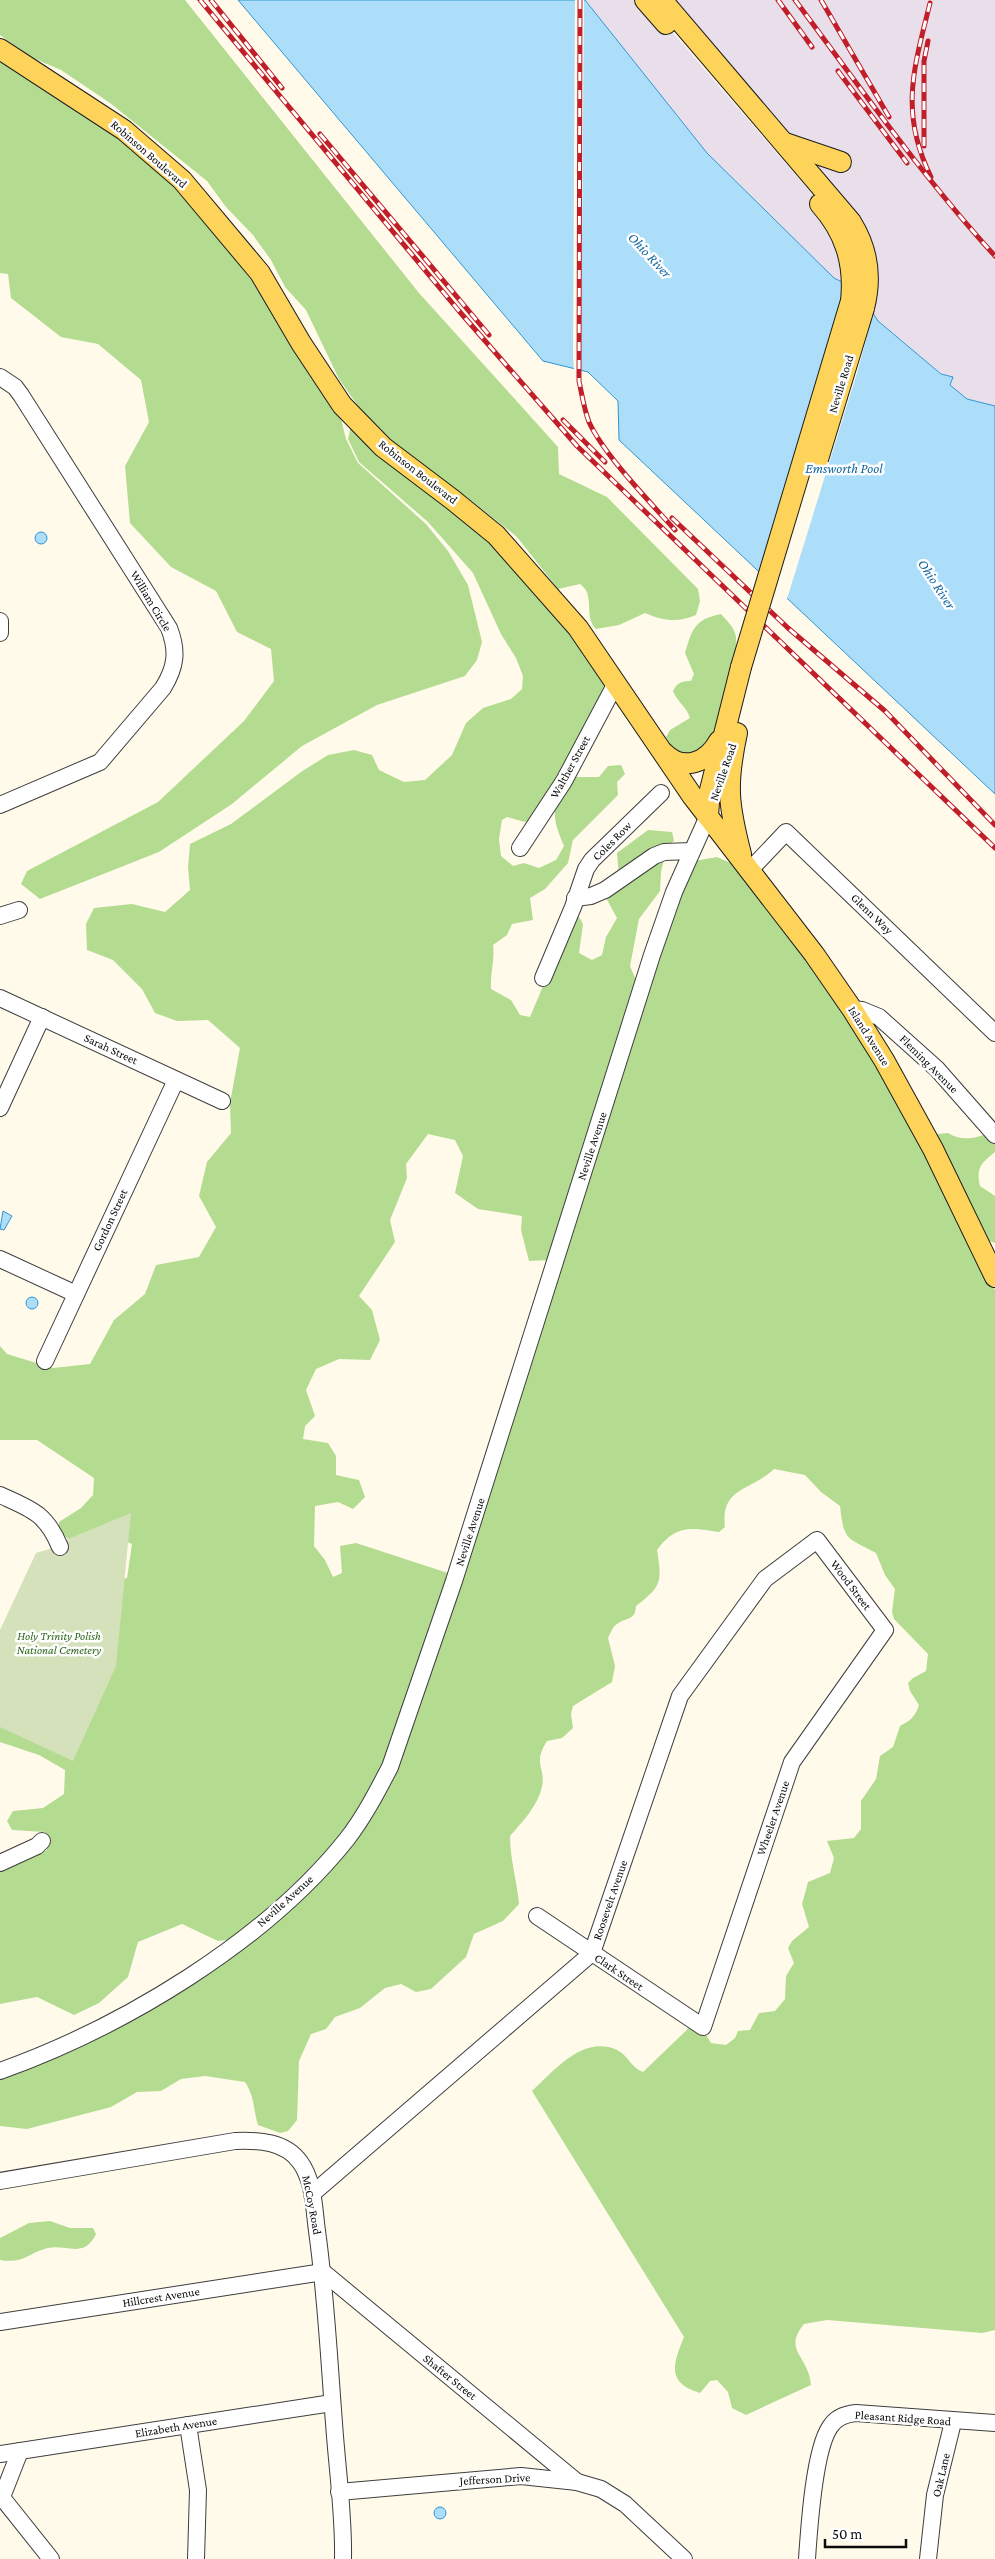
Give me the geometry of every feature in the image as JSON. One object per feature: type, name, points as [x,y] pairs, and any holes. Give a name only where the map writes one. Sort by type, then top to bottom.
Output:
[{"type":"main road","name":"Neville Road","points":[[645,0],[836,224],[851,262],[857,304]]},
{"type":"main road","name":"Neville Road","points":[[662,0],[851,222],[860,236],[868,267],[747,670],[732,727],[710,790],[708,816]]},
{"type":"main road","name":"Robinson Boulevard","points":[[0,49],[124,130],[182,180],[260,273],[301,342],[342,405],[383,447],[496,535],[578,628],[616,682],[657,746],[708,816]]},
{"type":"main road","points":[[785,143],[841,162]]},
{"type":"main road","points":[[657,746],[676,761],[694,764],[711,753],[732,727]]},
{"type":"main road","points":[[732,727],[729,796],[747,866]]},
{"type":"main road","name":"Island Avenue","points":[[708,816],[814,954],[884,1060],[933,1149],[995,1277]]},
{"type":"street","name":"William Circle","points":[[0,377],[15,387],[21,395],[169,628],[175,643],[176,659],[172,674],[163,688],[100,762],[0,805]]},
{"type":"street","points":[[0,622],[0,633]]},
{"type":"street","name":"Walther Street","points":[[520,848],[564,781],[616,682]]},
{"type":"street","name":"Coles Row","points":[[543,978],[586,869],[592,860],[661,793]]},
{"type":"street","name":"Neville Avenue","points":[[0,2071],[59,2048],[113,2022],[180,1984],[243,1938],[294,1895],[321,1868],[347,1839],[376,1796],[390,1767],[451,1590],[652,955],[674,892],[708,816]]},
{"type":"street","name":"Glenn Way","points":[[747,866],[786,832],[995,1034]]},
{"type":"street","points":[[575,898],[591,896],[605,890],[654,856],[664,852],[692,851]]},
{"type":"street","points":[[0,916],[18,910]]},
{"type":"street","name":"Sarah Street","points":[[0,998],[222,1101]]},
{"type":"street","name":"Fleming Avenue","points":[[852,1009],[862,1010],[879,1017],[936,1069],[995,1135]]},
{"type":"street","points":[[0,1108],[42,1017]]},
{"type":"street","name":"Gordon Street","points":[[45,1360],[176,1080]]},
{"type":"street","points":[[0,1259],[76,1294]]},
{"type":"street","points":[[0,1496],[42,1517],[52,1528],[60,1546]]},
{"type":"street","name":"Wood Street","points":[[817,1540],[885,1630]]},
{"type":"street","name":"Roosevelt Avenue","points":[[312,2194],[592,1953],[680,1696],[766,1580],[817,1540]]},
{"type":"street","name":"Wheeler Avenue","points":[[702,2027],[792,1762],[885,1630]]},
{"type":"street","points":[[0,1863],[37,1846],[42,1841]]},
{"type":"street","name":"Clark Street","points":[[537,1916],[702,2027]]},
{"type":"street","name":"McCoy Road","points":[[0,2181],[235,2141],[255,2140],[274,2144],[289,2151],[299,2160],[306,2172],[312,2194],[323,2272],[343,2559]]},
{"type":"street","name":"Hillcrest Avenue","points":[[0,2322],[323,2272]]},
{"type":"street","name":"Shafter Street","points":[[323,2272],[577,2482]]},
{"type":"street","name":"Elizabeth Avenue","points":[[0,2454],[332,2403]]},
{"type":"street","name":"Pleasant Ridge Road","points":[[808,2559],[810,2517],[816,2474],[826,2436],[837,2419],[856,2413],[995,2424]]},
{"type":"street","name":"Oak Lane","points":[[928,2559],[935,2495],[953,2422]]},
{"type":"street","points":[[188,2425],[198,2490],[196,2559]]},
{"type":"street","points":[[20,2451],[1,2496],[51,2559]]},
{"type":"street","name":"Jefferson Drive","points":[[339,2492],[521,2476],[577,2482],[600,2489],[626,2504],[684,2559]]},
{"type":"shaded area","points":[[585,0],[645,0],[825,209],[852,287],[834,278],[707,153]]},
{"type":"shaded area","points":[[662,0],[995,0],[995,406],[967,399],[950,385],[953,377],[941,374],[878,321],[865,301],[865,250]]},
{"type":"green space","points":[[0,0],[185,0],[419,293],[558,447],[559,474],[607,497],[698,589],[700,601],[696,615],[689,618],[670,620],[645,613],[619,625],[596,629],[590,618],[587,594],[580,584],[558,589],[517,537],[467,497],[417,465],[370,423],[339,379],[306,310],[285,287],[271,260],[253,235],[226,207],[207,181],[110,103],[61,70],[33,58],[0,35]]},
{"type":"green space","points":[[0,53],[180,182],[257,275],[341,406],[341,419],[346,439],[358,463],[426,524],[448,551],[468,585],[482,642],[477,660],[465,676],[377,705],[302,746],[232,804],[159,852],[40,899],[21,884],[27,871],[158,802],[244,721],[274,681],[271,649],[237,632],[216,591],[171,567],[130,523],[125,466],[149,422],[141,380],[98,344],[61,337],[11,298],[8,274],[0,273]]},
{"type":"green space","points":[[354,425],[453,501],[603,668],[604,695],[539,817],[525,822],[507,817],[502,820],[499,839],[501,856],[513,866],[524,863],[539,868],[556,860],[564,846],[556,825],[555,810],[572,777],[599,777],[608,766],[621,765],[625,774],[617,782],[618,795],[573,840],[568,863],[545,889],[530,898],[533,920],[512,924],[507,935],[493,945],[491,989],[511,1000],[520,1015],[530,1017],[575,910],[583,924],[579,953],[592,960],[602,955],[606,937],[617,918],[606,898],[619,877],[617,853],[648,830],[672,832],[674,841],[667,846],[661,872],[660,891],[639,919],[630,966],[639,987],[552,1260],[529,1261],[521,1230],[522,1216],[478,1209],[455,1193],[463,1156],[455,1140],[428,1134],[406,1164],[407,1178],[390,1220],[395,1242],[359,1296],[372,1310],[380,1340],[370,1360],[339,1359],[316,1369],[306,1390],[315,1416],[305,1426],[303,1439],[328,1443],[336,1456],[336,1475],[359,1480],[365,1497],[353,1509],[338,1502],[315,1506],[314,1546],[325,1560],[333,1577],[342,1573],[340,1546],[356,1543],[454,1575],[388,1766],[345,1838],[237,1939],[218,1941],[182,1924],[138,1942],[128,1977],[99,2003],[74,2015],[37,1997],[0,2004],[0,1865],[26,1852],[46,1851],[51,1840],[45,1832],[12,1830],[7,1821],[13,1811],[43,1808],[64,1794],[65,1770],[39,1755],[0,1742],[0,1714],[111,1582],[127,1578],[132,1544],[118,1538],[106,1527],[68,1539],[59,1530],[59,1522],[81,1508],[93,1495],[94,1478],[37,1440],[0,1440],[0,1346],[7,1354],[53,1368],[90,1364],[114,1320],[145,1294],[156,1265],[199,1257],[216,1227],[199,1196],[207,1162],[231,1133],[230,1103],[240,1048],[208,1020],[177,1021],[155,1013],[142,989],[113,960],[87,950],[86,924],[94,908],[132,904],[165,912],[190,890],[188,867],[190,844],[231,824],[301,772],[328,755],[354,750],[372,755],[379,770],[404,782],[425,780],[452,755],[466,723],[483,708],[511,699],[522,689],[523,676],[516,658],[501,634],[473,573],[428,522],[359,462],[348,439],[350,430]]},
{"type":"green space","points":[[721,614],[734,630],[736,643],[732,674],[722,711],[709,740],[700,751],[685,753],[674,750],[666,737],[670,730],[690,718],[673,691],[680,683],[691,681],[694,674],[685,653],[687,645],[693,631],[700,622]]},
{"type":"green space","points":[[717,857],[742,868],[811,956],[925,1143],[995,1290],[995,2330],[982,2333],[827,2320],[804,2324],[798,2333],[796,2348],[806,2367],[811,2385],[746,2415],[732,2408],[728,2392],[717,2380],[710,2381],[700,2393],[689,2389],[677,2378],[675,2364],[684,2337],[532,2091],[570,2057],[593,2047],[605,2047],[621,2052],[635,2068],[643,2072],[694,2023],[702,2028],[711,2043],[726,2045],[735,2038],[738,2031],[750,2030],[759,2013],[775,2011],[785,1999],[786,1976],[794,1963],[788,1948],[792,1941],[809,1927],[802,1904],[808,1882],[830,1873],[834,1858],[827,1841],[854,1838],[861,1829],[861,1801],[876,1779],[880,1756],[893,1747],[900,1726],[912,1718],[916,1712],[919,1705],[910,1691],[908,1683],[926,1671],[928,1654],[894,1619],[892,1612],[895,1589],[885,1575],[876,1553],[848,1537],[843,1526],[840,1506],[821,1492],[805,1475],[774,1469],[732,1497],[727,1504],[725,1527],[719,1532],[692,1529],[677,1532],[670,1536],[657,1550],[659,1577],[655,1588],[636,1606],[634,1614],[630,1618],[616,1625],[608,1638],[615,1666],[612,1682],[573,1706],[571,1714],[573,1728],[562,1738],[547,1741],[540,1755],[543,1780],[540,1794],[529,1813],[510,1836],[519,1904],[503,1921],[474,1934],[466,1957],[431,1989],[416,1992],[401,1984],[385,1988],[360,2008],[335,2017],[326,2029],[311,2034],[299,2061],[297,2120],[288,2131],[280,2133],[258,2125],[252,2098],[245,2082],[205,2076],[181,2079],[161,2091],[137,2092],[111,2107],[27,2129],[0,2126],[0,2073],[114,2025],[295,1896],[393,1769],[678,892],[694,861]]},
{"type":"green space","points":[[948,1133],[959,1138],[974,1138],[990,1133],[995,1138],[995,1152],[983,1163],[979,1170],[979,1175],[980,1186],[995,1196],[995,1243],[978,1237],[931,1140],[937,1134]]},
{"type":"green space","name":"Holy Trinity Polish National Cemetery","points":[[131,1513],[116,1666],[73,1761],[0,1727],[0,1630],[36,1553],[63,1545],[68,1539]]},
{"type":"green space","points":[[50,2221],[70,2228],[93,2228],[96,2234],[91,2242],[81,2248],[48,2248],[15,2261],[0,2260],[0,2238],[29,2223]]},
{"type":"water","name":"Emsworth Pool","points":[[238,0],[585,0],[707,153],[834,278],[852,287],[865,301],[878,321],[941,374],[953,377],[950,385],[967,399],[995,406],[995,794],[619,440],[618,401],[588,372],[543,361]]},
{"type":"water","points":[[39,532],[43,532],[47,538],[43,544],[39,544],[35,540],[35,536]]},
{"type":"water","points":[[3,1211],[12,1216],[4,1230],[0,1229]]},
{"type":"water","points":[[30,1297],[34,1297],[38,1303],[34,1309],[30,1309],[26,1305],[26,1301]]},
{"type":"water","points":[[438,2507],[442,2507],[446,2513],[442,2519],[438,2519],[434,2515],[434,2511]]},
{"type":"pier","points":[[575,0],[584,0],[581,372],[574,371],[573,356]]},
{"type":"pier","points":[[874,310],[857,373],[786,602],[761,578]]},
{"type":"railway","points":[[200,0],[459,311],[577,446],[995,848]]},
{"type":"railway","points":[[211,0],[282,88]]},
{"type":"railway","points":[[580,0],[579,381],[587,417],[605,449],[628,478],[675,530]]},
{"type":"railway","points":[[778,0],[812,47]]},
{"type":"railway","points":[[795,0],[917,163],[995,256]]},
{"type":"railway","points":[[821,0],[889,117]]},
{"type":"railway","points":[[930,3],[915,69],[912,111],[921,154],[931,177]]},
{"type":"railway","points":[[924,146],[924,61],[928,41]]},
{"type":"railway","points":[[838,71],[907,163]]},
{"type":"railway","points":[[320,134],[489,335]]},
{"type":"railway","points":[[563,420],[605,462]]},
{"type":"railway","points":[[672,518],[788,628],[885,711],[995,825]]},
{"type":"water label","name":"Ohio River","points":[[650,255]]},
{"type":"water label","name":"Ohio River","points":[[937,584]]}]
